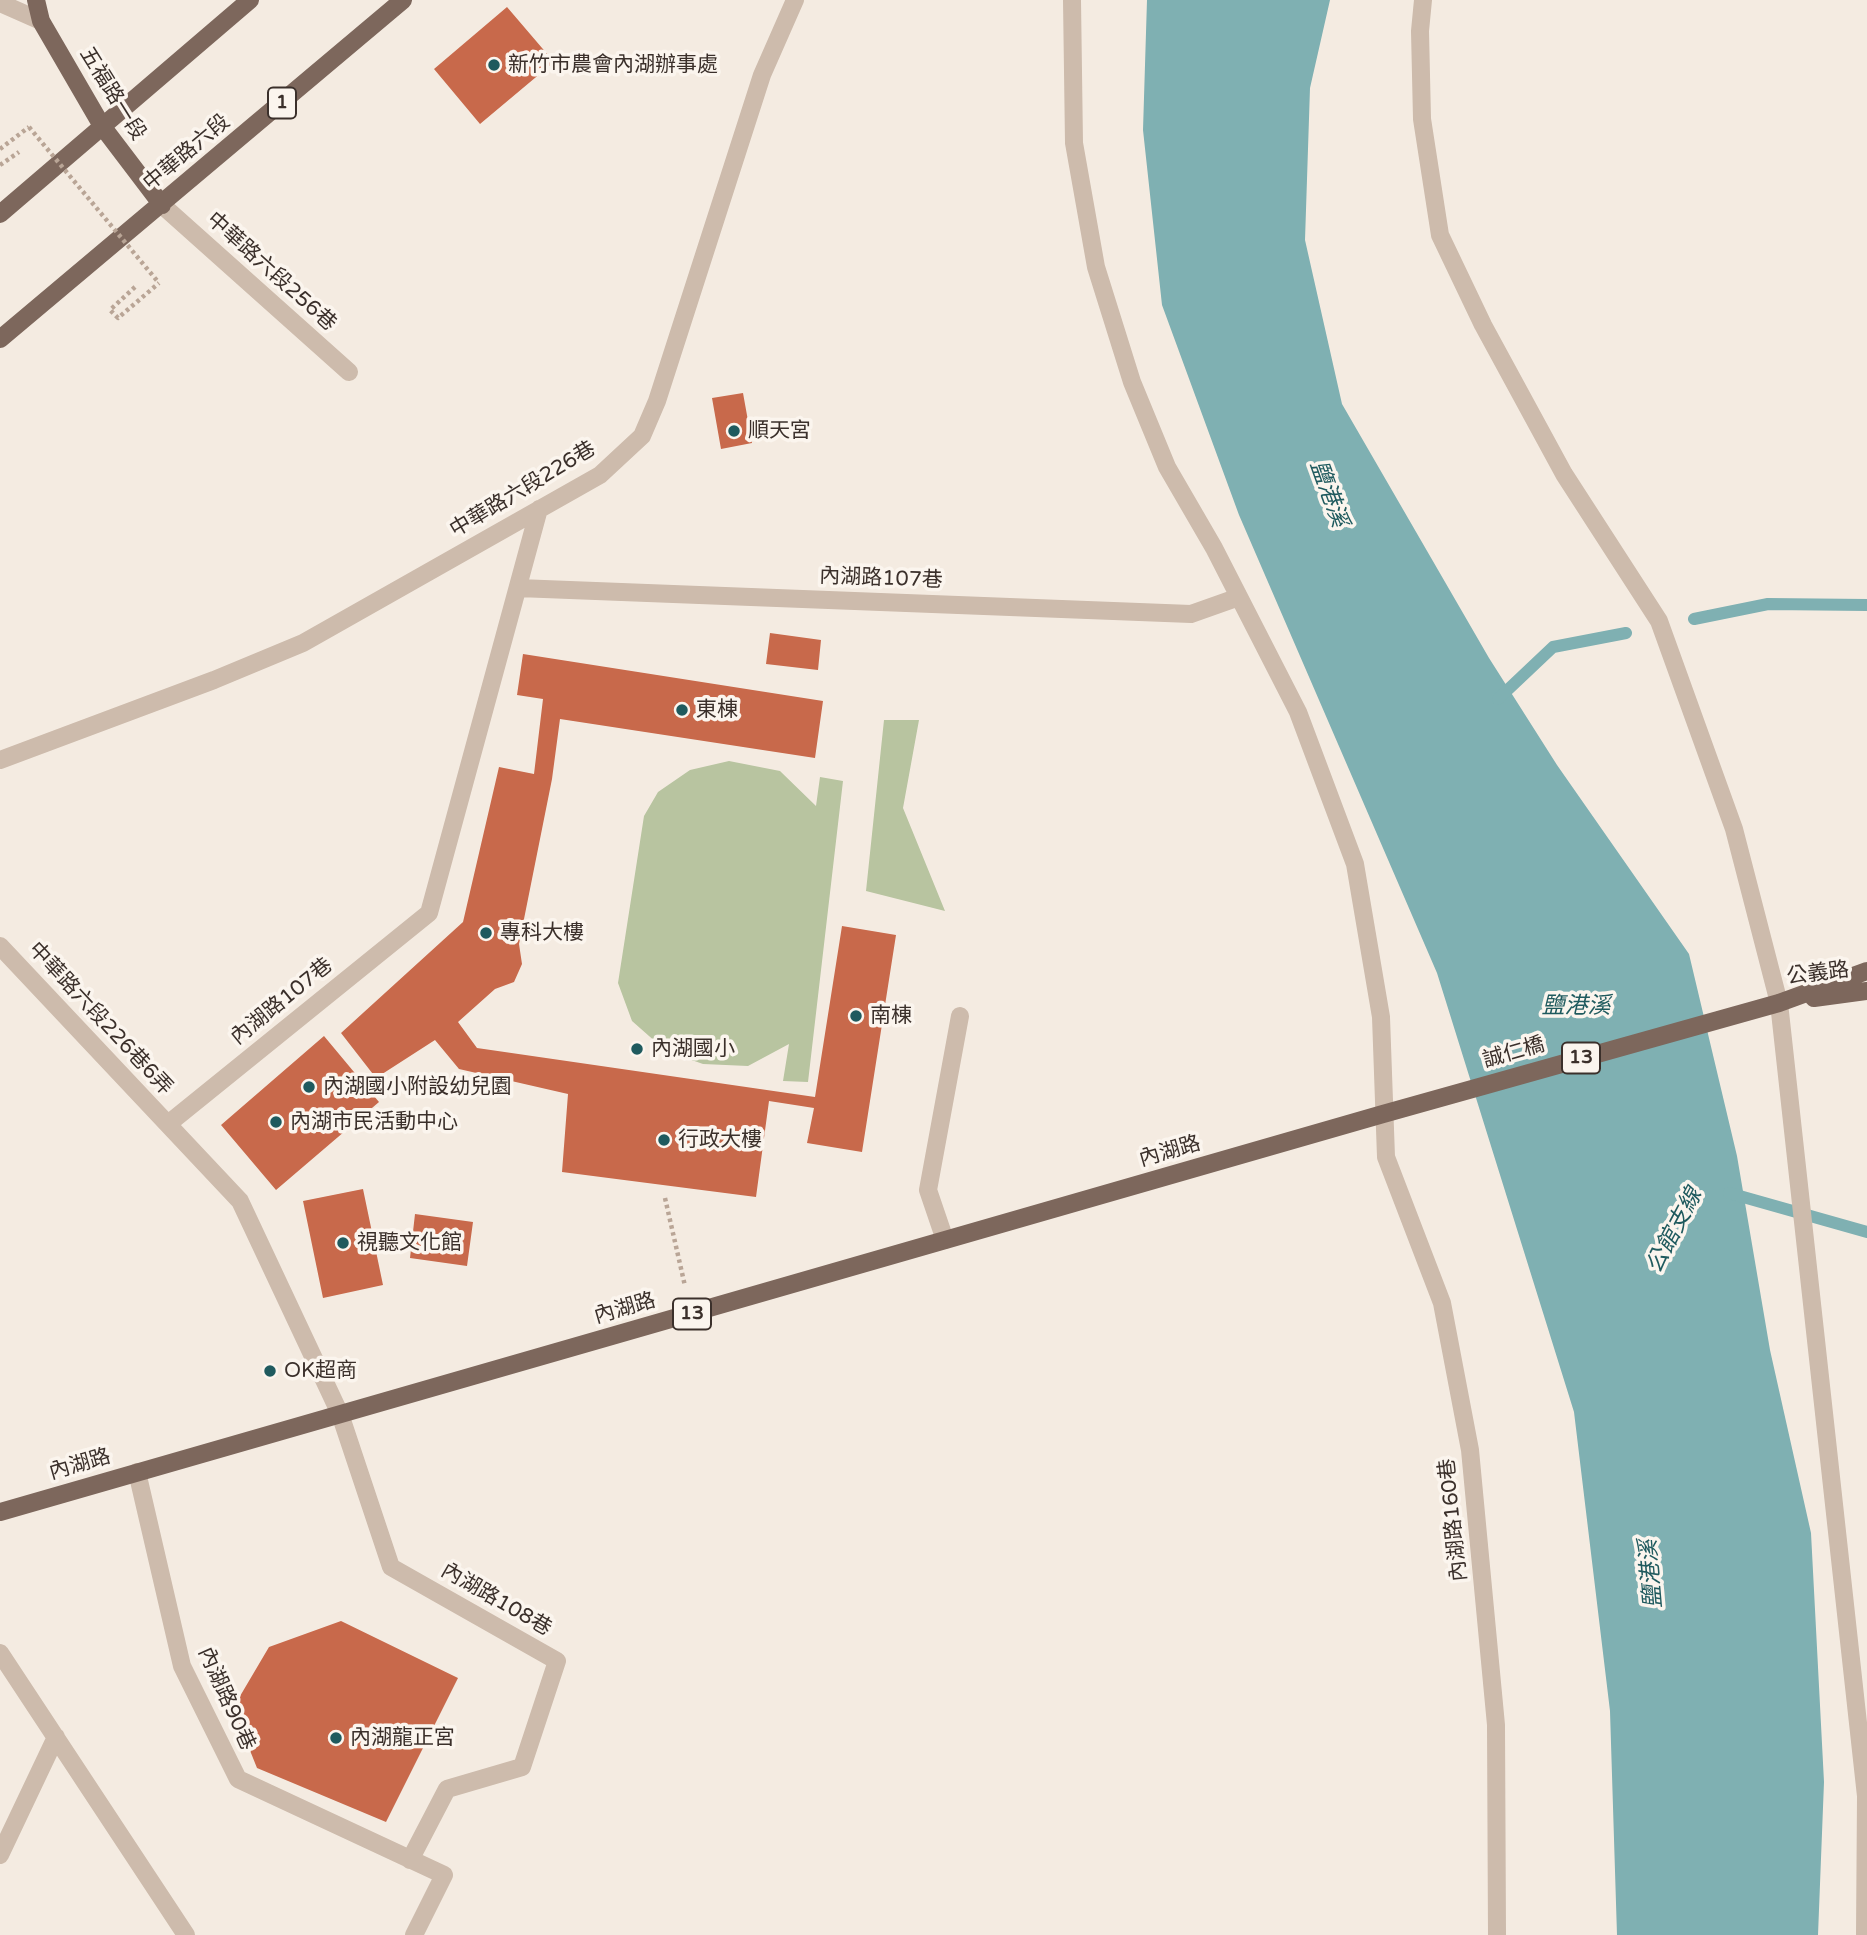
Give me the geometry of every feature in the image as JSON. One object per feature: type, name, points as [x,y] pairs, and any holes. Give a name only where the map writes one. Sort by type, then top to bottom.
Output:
[{"type":"main road","name":"五福路一段","points":[[36,0],[41,21],[102,126],[162,205]]},
{"type":"main road","points":[[0,214],[250,0]]},
{"type":"main road","name":"中華路六段","points":[[0,340],[402,0]]},
{"type":"main road","name":"公義路","points":[[1779,1003],[1867,971]]},
{"type":"main road","name":"公義路","points":[[1779,1003],[1867,991]]},
{"type":"main road","name":"誠仁橋","points":[[1383,1114],[1779,1003]]},
{"type":"main road","name":"內湖路","points":[[0,1511],[1383,1114]]},
{"type":"street","name":"中華路六段226巷","points":[[0,760],[214,680],[303,643],[600,475],[642,436],[657,401],[762,75],[794,0]]},
{"type":"street","name":"內湖路160巷","points":[[1072,0],[1074,143],[1096,267],[1132,382],[1167,467],[1214,548],[1298,712],[1355,864],[1381,1017],[1383,1114],[1387,1157],[1441,1303],[1470,1450],[1496,1726],[1497,1935]]},
{"type":"street","points":[[1423,0],[1420,31],[1422,119],[1440,235],[1483,325],[1564,474],[1659,621],[1734,829],[1779,1003],[1866,1796],[1865,1935]]},
{"type":"street","points":[[0,3],[41,21]]},
{"type":"street","name":"中華路六段256巷","points":[[162,205],[349,372]]},
{"type":"street","name":"內湖路107巷","points":[[168,1124],[429,913],[539,509]]},
{"type":"street","name":"內湖路107巷","points":[[518,588],[1191,614],[1239,597]]},
{"type":"street","name":"中華路六段226巷6弄","points":[[0,946],[168,1124]]},
{"type":"street","points":[[945,1240],[928,1190],[960,1016]]},
{"type":"street","points":[[168,1124],[240,1201],[340,1414]]},
{"type":"street","name":"內湖路108巷","points":[[340,1414],[391,1567],[557,1661],[522,1767],[447,1788],[410,1860]]},
{"type":"street","name":"內湖路90巷","points":[[137,1472],[182,1666],[238,1779],[444,1875],[414,1935]]},
{"type":"street","points":[[0,1653],[179,1931]]},
{"type":"street","points":[[0,1855],[56,1737]]},
{"type":"path","points":[[0,149],[29,127],[159,283],[118,318],[110,310],[135,287]]},
{"type":"path","points":[[0,165],[19,152]]},
{"type":"path","points":[[665,1198],[691,1314]]},
{"type":"green space","points":[[884,720],[919,720],[903,808],[945,911],[866,891]]},
{"type":"green space","points":[[729,761],[780,771],[816,806],[820,777],[843,781],[808,1082],[783,1081],[789,1044],[748,1066],[703,1064],[666,1051],[632,1021],[618,983],[644,816],[658,792],[690,770]]},
{"type":"water","name":"鹽港溪","points":[[1147,0],[1330,0],[1310,88],[1305,240],[1342,404],[1489,658],[1557,765],[1689,954],[1737,1156],[1770,1350],[1811,1533],[1824,1782],[1818,1935],[1617,1935],[1610,1711],[1574,1412],[1437,973],[1239,515],[1162,305],[1143,130]]},
{"type":"building","name":"新竹市農會內湖辦事處","points":[[507,7],[554,62],[480,124],[434,69]]},
{"type":"building","name":"順天宮","points":[[743,393],[752,443],[721,449],[712,398]]},
{"type":"building","points":[[770,633],[821,640],[818,670],[766,664]]},
{"type":"building","points":[[523,654],[823,701],[815,758],[560,719],[552,779],[519,944],[522,964],[514,982],[495,989],[458,1022],[477,1048],[815,1097],[842,926],[896,935],[862,1152],[807,1143],[814,1108],[769,1101],[756,1197],[562,1172],[568,1094],[459,1069],[435,1040],[376,1078],[341,1033],[463,922],[499,767],[534,774],[543,699],[517,695]]},
{"type":"building","points":[[324,1036],[379,1102],[276,1190],[221,1125]]},
{"type":"building","name":"視聽文化館","points":[[363,1189],[383,1285],[323,1298],[303,1201]]},
{"type":"building","points":[[415,1214],[473,1222],[467,1266],[410,1258]]},
{"type":"building","name":"內湖龍正宮","points":[[341,1621],[458,1678],[386,1822],[257,1768],[233,1708],[269,1647]]},
{"type":"waterway","points":[[1694,619],[1768,604],[1867,605]]},
{"type":"waterway","points":[[1498,699],[1553,647],[1626,633]]},
{"type":"waterway","name":"公館支線","points":[[1729,1193],[1867,1232]]},
{"type":"place","name":"新竹市農會內湖辦事處","points":[[494,65]]},
{"type":"place","name":"順天宮","points":[[734,431]]},
{"type":"place","name":"東棟","points":[[682,710]]},
{"type":"place","name":"專科大樓","points":[[486,933]]},
{"type":"place","name":"南棟","points":[[856,1016]]},
{"type":"place","name":"內湖國小","points":[[637,1049]]},
{"type":"place","name":"內湖國小附設幼兒園","points":[[309,1087]]},
{"type":"place","name":"內湖市民活動中心","points":[[276,1122]]},
{"type":"place","name":"行政大樓","points":[[664,1140]]},
{"type":"place","name":"視聽文化館","points":[[343,1243]]},
{"type":"place","name":"OK超商","points":[[270,1371]]},
{"type":"place","name":"內湖龍正宮","points":[[336,1738]]}]
